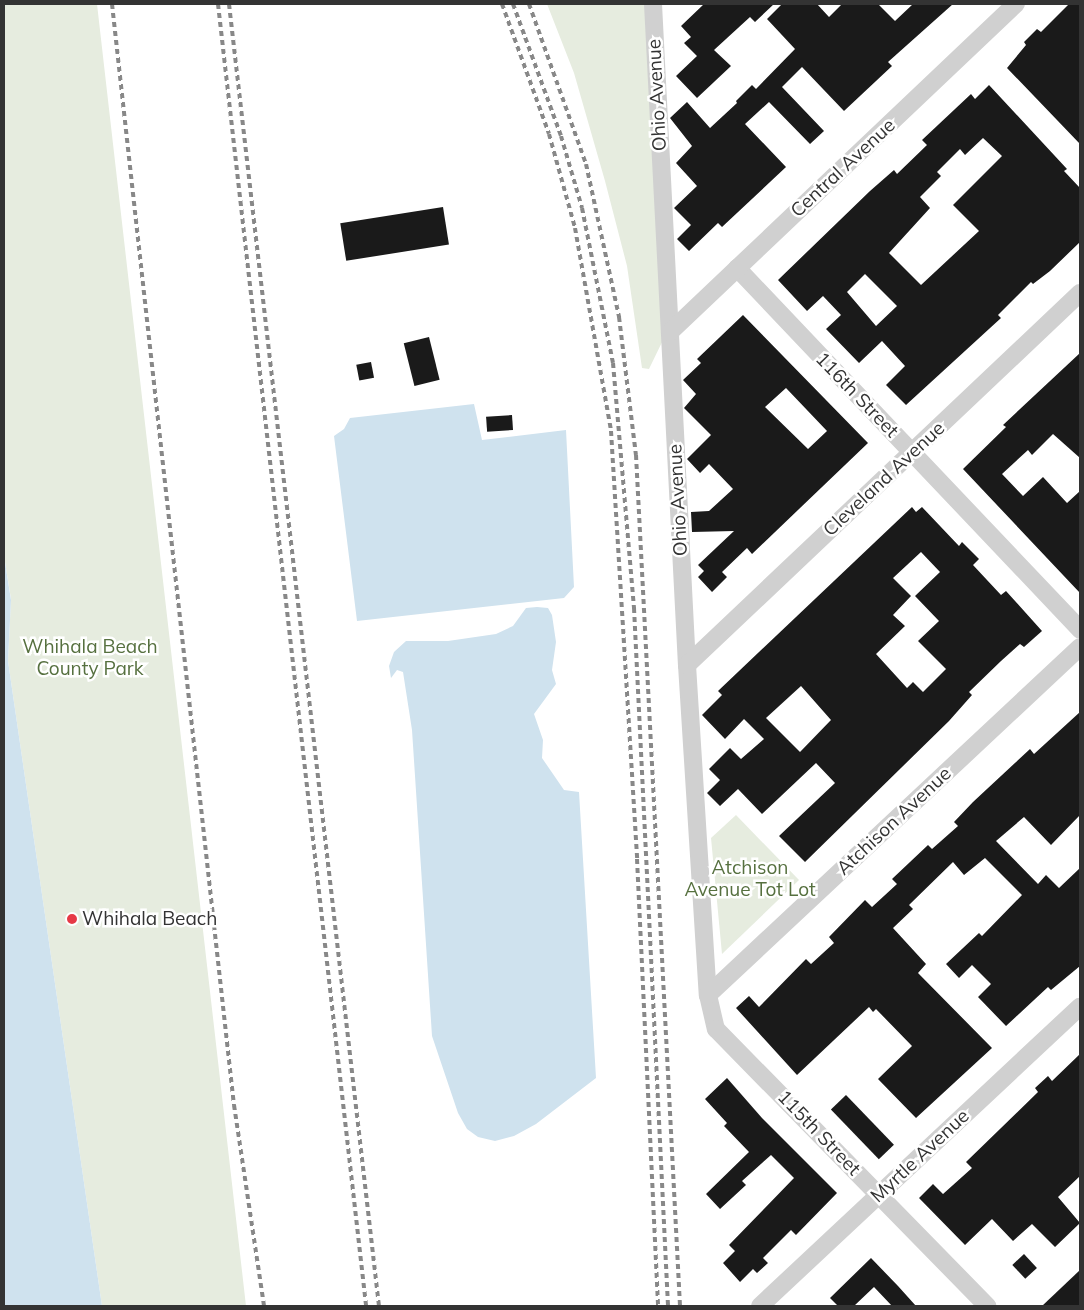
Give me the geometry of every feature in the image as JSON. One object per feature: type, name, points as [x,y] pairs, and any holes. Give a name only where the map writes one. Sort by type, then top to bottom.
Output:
[{"type":"street","name":"Ohio Avenue","points":[[653,4],[687,664],[708,995]]},
{"type":"street","name":"Central Avenue","points":[[670,332],[1016,4]]},
{"type":"street","name":"116th Street","points":[[737,268],[1080,630]]},
{"type":"street","name":"Cleveland Avenue","points":[[687,664],[1080,293]]},
{"type":"street","name":"Atchison Avenue","points":[[708,995],[1080,647]]},
{"type":"street","name":"115th Street","points":[[708,995],[716,1028],[987,1306]]},
{"type":"street","name":"Myrtle Avenue","points":[[760,1306],[1080,1007]]},
{"type":"green space","name":"Whihala Beach County Park","points":[[4,4],[97,4],[246,1306],[102,1306],[8,661],[11,599],[4,556]]},
{"type":"green space","points":[[547,4],[648,4],[664,338],[649,369],[642,368],[627,266],[605,181],[574,73]]},
{"type":"green space","name":"Atchison Avenue Tot Lot","points":[[736,815],[799,880],[722,954],[711,838]]},
{"type":"water","points":[[474,404],[482,440],[566,430],[574,587],[564,598],[357,621],[334,436],[344,429],[350,418]]},
{"type":"water","points":[[4,556],[11,600],[8,661],[102,1306],[4,1306]]},
{"type":"water","points":[[526,608],[548,608],[552,615],[556,642],[552,670],[556,684],[534,714],[543,740],[542,758],[564,790],[579,792],[596,1078],[536,1124],[514,1136],[495,1141],[478,1137],[467,1129],[458,1113],[432,1036],[412,730],[403,672],[397,670],[391,678],[389,666],[394,652],[406,641],[448,641],[496,634],[513,626]]},
{"type":"building","points":[[704,4],[774,4],[755,22],[750,17],[714,50],[731,66],[697,98],[676,76],[697,56],[684,43],[691,37],[681,26]]},
{"type":"building","points":[[782,4],[817,4],[829,17],[842,4],[878,4],[895,21],[913,4],[953,4],[888,62],[892,66],[844,111],[802,67],[782,87],[824,131],[810,144],[769,102],[745,124],[786,167],[722,227],[718,223],[689,251],[677,239],[691,225],[674,208],[697,186],[676,163],[692,146],[670,118],[687,102],[710,128],[737,103],[736,101],[752,85],[756,89],[795,49],[767,19]]},
{"type":"building","points":[[1069,4],[1080,4],[1080,144],[1007,68],[1026,45],[1024,42],[1037,29],[1041,32]]},
{"type":"building","points":[[989,85],[1067,169],[1064,171],[1080,188],[1080,242],[1050,271],[1033,284],[1031,282],[998,315],[1001,318],[906,405],[886,385],[905,366],[882,341],[859,363],[826,329],[841,315],[823,296],[807,311],[778,280],[870,191],[894,170],[897,174],[927,145],[922,140],[971,94],[975,99]],"holes":[[[983,138],[1002,156],[953,205],[979,231],[921,285],[889,253],[930,208],[920,197],[941,176],[937,172],[960,149],[965,155]],[[865,274],[897,306],[876,326],[847,292]]]},
{"type":"building","points":[[443,207],[449,245],[346,261],[340,223]]},
{"type":"building","points":[[743,315],[868,443],[752,554],[747,548],[722,572],[727,577],[712,592],[698,577],[704,571],[698,565],[734,531],[692,532],[691,512],[709,511],[733,489],[709,464],[700,473],[687,459],[711,435],[684,408],[696,394],[683,380],[701,363],[697,359]],"holes":[[[786,388],[827,431],[808,449],[765,407]]]},
{"type":"building","points":[[429,337],[440,380],[414,386],[404,343]]},
{"type":"building","points":[[1080,353],[1080,458],[1053,434],[1032,455],[1028,450],[1002,474],[1023,496],[1043,477],[1067,503],[1080,491],[1080,593],[963,469],[1006,427],[1003,425]]},
{"type":"building","points":[[371,362],[374,378],[359,381],[356,365]]},
{"type":"building","points":[[512,415],[513,430],[487,432],[486,417]]},
{"type":"building","points":[[912,507],[916,512],[922,507],[959,546],[962,542],[979,559],[973,565],[1001,595],[1006,591],[1042,631],[1024,647],[1020,644],[969,692],[972,695],[949,721],[805,862],[779,836],[835,783],[816,763],[762,814],[738,789],[720,806],[707,793],[720,780],[709,769],[730,748],[741,759],[764,739],[744,719],[725,739],[702,715],[722,695],[718,691]],"holes":[[[921,552],[940,572],[915,596],[939,621],[918,641],[946,669],[923,692],[913,682],[907,688],[876,654],[905,626],[893,615],[911,596],[893,578]],[[801,686],[831,720],[800,752],[766,718]]]},
{"type":"building","points":[[1080,712],[1080,815],[1051,845],[1024,817],[996,841],[1038,884],[1046,875],[1059,888],[1080,868],[1080,966],[1051,990],[1048,987],[1006,1026],[978,997],[991,984],[972,965],[959,978],[946,964],[979,933],[982,936],[1022,895],[985,858],[964,875],[953,862],[909,905],[913,909],[893,928],[926,964],[918,973],[992,1048],[916,1118],[878,1079],[912,1046],[876,1009],[873,1012],[869,1007],[797,1075],[736,1008],[749,996],[759,1007],[806,959],[811,964],[834,943],[829,937],[865,900],[872,907],[897,884],[892,879],[928,845],[932,849],[958,826],[954,822],[973,802],[1030,749],[1034,754]]},
{"type":"building","points":[[1080,1054],[1080,1176],[1058,1197],[1080,1223],[1055,1247],[1032,1224],[1013,1241],[992,1219],[965,1245],[919,1198],[933,1184],[943,1194],[972,1168],[966,1162],[1038,1092],[1035,1088],[1048,1076],[1052,1081]]},
{"type":"building","points":[[727,1078],[762,1118],[837,1193],[796,1235],[791,1230],[763,1258],[768,1263],[757,1273],[753,1269],[740,1282],[723,1263],[735,1251],[729,1245],[794,1178],[771,1155],[742,1181],[746,1185],[720,1209],[706,1194],[749,1152],[724,1126],[727,1123],[705,1099]]},
{"type":"building","points":[[846,1095],[894,1145],[879,1159],[831,1110]]},
{"type":"building","points":[[1024,1254],[1037,1268],[1025,1279],[1012,1265]]},
{"type":"building","points":[[871,1258],[916,1306],[892,1306],[874,1287],[854,1306],[838,1306],[830,1298]]},
{"type":"building","points":[[1080,1270],[1080,1306],[1042,1306]]},
{"type":"railway","points":[[112,4],[234,1105],[264,1306]]},
{"type":"railway","points":[[218,4],[366,1306]]},
{"type":"railway","points":[[229,4],[379,1306]]},
{"type":"railway","points":[[502,4],[549,134],[575,228],[611,431],[637,859],[658,1306]]},
{"type":"railway","points":[[513,4],[561,136],[582,208],[613,363],[634,608],[668,1306]]},
{"type":"railway","points":[[529,4],[586,164],[619,317],[636,455],[680,1306]]},
{"type":"place","name":"Whihala Beach","points":[[72,919]]}]
